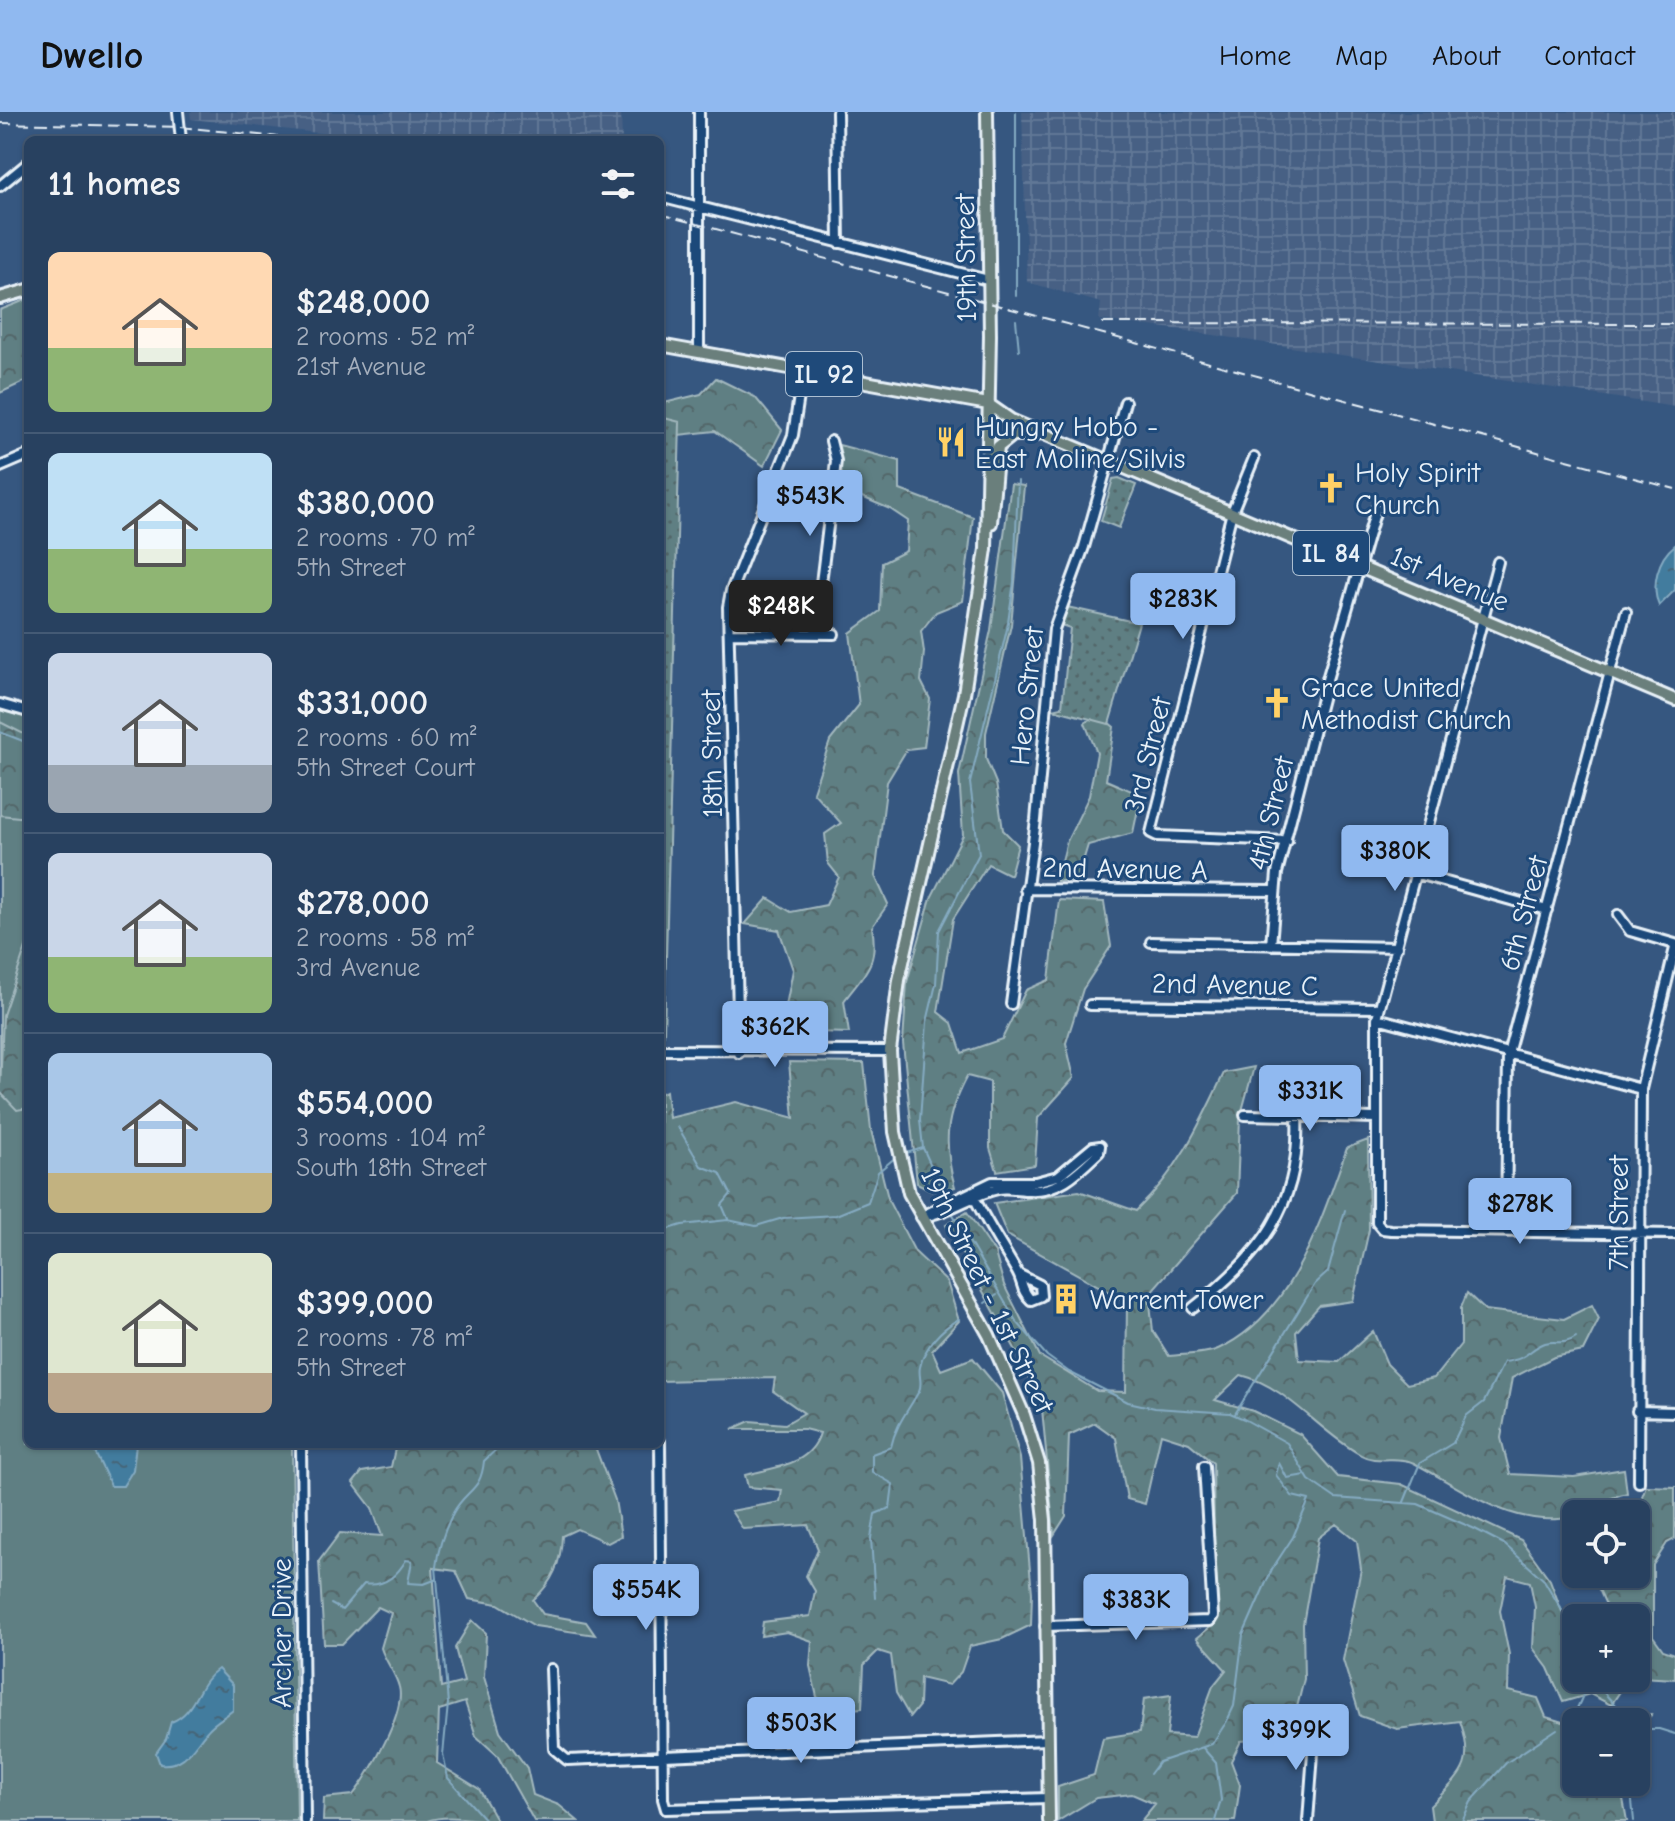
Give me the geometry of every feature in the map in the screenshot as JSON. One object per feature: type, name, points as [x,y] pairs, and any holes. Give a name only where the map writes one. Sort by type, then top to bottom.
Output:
[{"type":"main road","name":"19th Street","points":[[987,112],[988,404]]},
{"type":"main road","points":[[0,298],[24,291]]},
{"type":"main road","name":"IL 92","points":[[664,346],[988,404]]},
{"type":"main road","name":"1st Avenue","points":[[988,404],[1011,420],[1042,434],[1675,700]]},
{"type":"main road","name":"19th Street - 1st Street","points":[[988,404],[986,549],[964,694],[899,980],[890,1051],[900,1163],[921,1217],[989,1335],[1032,1437],[1042,1479],[1049,1821]]},
{"type":"main road","points":[[986,549],[995,498],[998,447],[1013,435],[1042,434]]},
{"type":"street","points":[[178,112],[181,136]]},
{"type":"street","points":[[699,112],[699,352]]},
{"type":"street","points":[[837,112],[839,243]]},
{"type":"street","points":[[0,186],[24,166]]},
{"type":"street","points":[[664,198],[988,280]]},
{"type":"street","name":"18th Street","points":[[739,1053],[729,633],[731,591],[793,435],[803,370]]},
{"type":"street","name":"Hero Street","points":[[1011,1004],[1036,820],[1054,629],[1084,547],[1125,402]]},
{"type":"street","points":[[815,632],[836,461],[831,441]]},
{"type":"street","points":[[0,467],[24,457]]},
{"type":"street","name":"3rd Street","points":[[1254,458],[1232,512],[1151,833],[1157,836],[1287,841]]},
{"type":"street","name":"4th Street","points":[[1271,945],[1274,891],[1376,509]]},
{"type":"street","points":[[1498,562],[1378,1013],[1375,1217],[1379,1226],[1391,1230],[1675,1234]]},
{"type":"street","name":"6th Street","points":[[1506,1230],[1508,1054],[1626,612]]},
{"type":"street","points":[[729,633],[834,634]]},
{"type":"street","points":[[0,704],[24,711]]},
{"type":"street","points":[[1354,849],[1357,855],[1367,860],[1547,910]]},
{"type":"street","name":"2nd Avenue A","points":[[1025,889],[1274,891]]},
{"type":"street","points":[[1618,915],[1630,931],[1675,946]]},
{"type":"street","points":[[1151,942],[1397,947]]},
{"type":"street","name":"7th Street","points":[[1639,1482],[1641,1089],[1675,946]]},
{"type":"street","name":"2nd Avenue C","points":[[1090,1005],[1378,1013],[1508,1054],[1641,1089]]},
{"type":"street","points":[[664,1050],[739,1053],[890,1051]]},
{"type":"street","points":[[1245,1115],[1375,1118]]},
{"type":"street","points":[[1193,1308],[1234,1276],[1273,1228],[1286,1194],[1297,1116]]},
{"type":"street","points":[[921,1217],[973,1195],[1002,1188],[1038,1190],[1063,1183],[1099,1152],[1100,1146],[1093,1147],[1069,1170],[1050,1179],[992,1182],[973,1195]]},
{"type":"street","points":[[973,1195],[990,1231],[1020,1275]]},
{"type":"street","points":[[1637,1411],[1675,1412]]},
{"type":"street","name":"Archer Drive","points":[[301,1448],[305,1821]]},
{"type":"street","points":[[660,1448],[663,1799],[666,1809],[1048,1798]]},
{"type":"street","points":[[1045,1626],[1158,1625],[1208,1622],[1212,1619],[1204,1466]]},
{"type":"street","points":[[551,1669],[553,1742],[561,1758],[1047,1740]]},
{"type":"street","points":[[1308,1821],[1315,1726]]},
{"type":"shaded area","points":[[190,112],[621,112],[622,136],[346,136],[191,119]]},
{"type":"shaded area","points":[[1022,112],[1675,112],[1675,407],[1175,329],[1099,320],[1101,303],[1027,282]]},
{"type":"green space","points":[[24,301],[24,382],[0,393],[0,310]]},
{"type":"green space","points":[[716,378],[755,397],[782,430],[764,466],[715,431],[664,434],[664,403],[701,394]]},
{"type":"green space","points":[[664,418],[680,422],[664,1035]]},
{"type":"green space","points":[[839,445],[900,461],[900,490],[973,517],[963,601],[936,612],[921,631],[924,652],[921,681],[930,699],[924,747],[907,749],[887,782],[875,876],[888,904],[872,927],[872,959],[844,1001],[849,1033],[781,1031],[793,970],[779,930],[745,924],[768,898],[791,912],[826,905],[839,877],[828,863],[825,834],[841,823],[813,792],[830,741],[859,705],[850,633],[880,611],[882,563],[906,551],[908,521],[890,509],[843,489]]},
{"type":"green space","points":[[1119,478],[1136,485],[1119,528],[1101,521],[1113,479]]},
{"type":"green space","points":[[1011,484],[1024,486],[1011,625],[986,733],[986,759],[996,783],[1003,830],[1018,845],[1010,875],[988,864],[953,919],[938,1012],[952,1023],[962,1053],[1002,1039],[1026,990],[1049,980],[1059,900],[1104,902],[1111,946],[1083,989],[1066,1043],[1074,1078],[1038,1118],[1035,1165],[997,1171],[990,1148],[990,1082],[967,1076],[954,1104],[948,1130],[955,1187],[935,1192],[917,1183],[903,1043],[907,982],[931,898],[963,835],[959,774],[991,630]]},
{"type":"green space","points":[[1067,607],[1139,623],[1109,724],[1053,709],[1062,707],[1070,628],[1061,625]]},
{"type":"green space","points":[[0,709],[24,716],[24,1448],[292,1448],[297,1821],[0,1821]]},
{"type":"green space","points":[[1098,714],[1114,727],[1106,780],[1141,795],[1133,833],[1088,845],[1077,881],[1057,881],[1067,841],[1089,796],[1097,753],[1085,723]]},
{"type":"green space","points":[[0,722],[24,734],[24,818],[0,815]]},
{"type":"green space","points":[[24,953],[24,1109],[17,1110],[0,1092],[3,1015]]},
{"type":"green space","points":[[789,1062],[864,1063],[871,1130],[889,1202],[915,1252],[947,1282],[959,1321],[932,1350],[941,1370],[973,1358],[1002,1393],[1020,1458],[1032,1593],[1031,1625],[1002,1639],[970,1646],[961,1672],[949,1685],[920,1678],[919,1706],[910,1717],[896,1693],[891,1655],[878,1651],[864,1665],[862,1708],[840,1710],[817,1697],[810,1666],[812,1641],[787,1632],[761,1636],[763,1622],[810,1616],[815,1591],[806,1576],[818,1549],[808,1525],[743,1529],[731,1511],[780,1502],[782,1490],[748,1487],[745,1475],[800,1459],[815,1444],[820,1433],[804,1429],[732,1429],[750,1421],[785,1424],[804,1413],[773,1391],[775,1378],[664,1381],[664,1092],[669,1118],[736,1102],[794,1118]]},
{"type":"green space","points":[[1254,1067],[1240,1118],[1237,1193],[1149,1294],[1153,1331],[1169,1356],[1218,1349],[1244,1334],[1266,1313],[1301,1263],[1347,1148],[1368,1140],[1369,1230],[1353,1301],[1319,1306],[1296,1332],[1299,1360],[1339,1362],[1373,1331],[1387,1364],[1407,1384],[1434,1378],[1461,1344],[1461,1308],[1467,1293],[1485,1310],[1564,1319],[1592,1305],[1599,1319],[1583,1351],[1554,1357],[1512,1378],[1501,1438],[1510,1474],[1574,1477],[1624,1469],[1627,1493],[1608,1500],[1562,1500],[1562,1518],[1539,1519],[1501,1509],[1408,1461],[1367,1458],[1345,1445],[1274,1389],[1241,1375],[1215,1400],[1253,1411],[1300,1434],[1338,1477],[1401,1484],[1521,1540],[1550,1580],[1562,1612],[1562,1692],[1619,1693],[1611,1705],[1590,1694],[1563,1702],[1548,1668],[1533,1648],[1535,1607],[1530,1582],[1507,1576],[1500,1611],[1509,1654],[1508,1691],[1538,1698],[1546,1717],[1562,1722],[1562,1796],[1623,1796],[1627,1821],[1432,1821],[1430,1806],[1457,1777],[1466,1760],[1465,1737],[1460,1721],[1397,1729],[1360,1716],[1343,1660],[1361,1569],[1357,1541],[1336,1524],[1318,1538],[1303,1624],[1304,1679],[1290,1736],[1241,1741],[1231,1761],[1240,1785],[1235,1821],[1141,1821],[1155,1804],[1132,1794],[1096,1798],[1058,1821],[1058,1787],[1094,1775],[1103,1738],[1140,1732],[1144,1699],[1171,1695],[1167,1735],[1194,1737],[1213,1686],[1226,1670],[1197,1638],[1215,1623],[1213,1463],[1189,1443],[1161,1434],[1145,1504],[1127,1499],[1116,1438],[1095,1423],[1069,1435],[1066,1516],[1054,1535],[1042,1409],[1019,1356],[946,1225],[967,1212],[995,1253],[1004,1285],[1040,1356],[1097,1391],[1126,1392],[1127,1302],[1007,1235],[994,1203],[1079,1191],[1136,1211],[1176,1163],[1197,1129],[1224,1073]]},
{"type":"green space","points":[[395,1448],[596,1448],[615,1500],[621,1536],[608,1543],[577,1529],[562,1536],[555,1571],[533,1600],[543,1614],[586,1622],[595,1635],[535,1626],[498,1604],[469,1599],[456,1571],[433,1568],[441,1688],[464,1682],[455,1648],[472,1620],[486,1633],[484,1677],[500,1731],[527,1768],[533,1795],[559,1805],[578,1821],[534,1821],[497,1755],[476,1736],[465,1702],[439,1710],[437,1763],[479,1789],[497,1821],[453,1817],[427,1821],[323,1821],[324,1798],[353,1795],[368,1773],[392,1727],[400,1698],[398,1682],[381,1648],[391,1613],[378,1607],[342,1644],[324,1644],[319,1561],[340,1533],[382,1536],[372,1508],[353,1483],[362,1472],[391,1467]]},
{"type":"green space","points":[[1646,1486],[1675,1487],[1675,1539],[1667,1543],[1653,1565],[1653,1636],[1663,1650],[1675,1654],[1675,1679],[1650,1678],[1650,1604],[1606,1604],[1598,1588],[1650,1588],[1650,1500],[1641,1500]]},
{"type":"water","points":[[1675,545],[1675,590],[1659,606],[1657,573]]},
{"type":"water","points":[[93,1448],[136,1448],[133,1470],[123,1486],[111,1486]]},
{"type":"water","points":[[218,1669],[233,1685],[233,1710],[210,1728],[182,1759],[160,1764],[156,1753],[166,1739],[171,1722],[186,1711],[205,1682]]},
{"type":"waterway","points":[[1016,112],[1016,296]]},
{"type":"waterway","points":[[1016,320],[1019,350]]},
{"type":"waterway","points":[[947,1201],[923,1148],[920,1120],[927,1022],[936,984],[939,931],[979,854],[970,783],[1007,629],[1014,582],[1018,481]]},
{"type":"waterway","points":[[0,732],[24,741]]},
{"type":"waterway","points":[[678,1127],[701,1166],[720,1173],[731,1194],[722,1205],[728,1219]]},
{"type":"waterway","points":[[903,1154],[923,1148]]},
{"type":"waterway","points":[[664,1235],[669,1229],[682,1225],[728,1220],[756,1226],[783,1218],[836,1215],[868,1202],[878,1172],[897,1156]]},
{"type":"waterway","points":[[1235,1414],[1315,1284],[1328,1272],[1345,1210]]},
{"type":"waterway","points":[[951,1211],[1016,1321],[1047,1356],[1069,1372],[1128,1402],[1155,1408],[1230,1413],[1244,1419],[1287,1443],[1309,1480],[1335,1498],[1418,1504],[1475,1529],[1504,1544],[1544,1580],[1562,1610]]},
{"type":"waterway","points":[[985,1303],[997,1295]]},
{"type":"waterway","points":[[875,1598],[871,1538],[875,1514],[890,1508],[893,1484],[872,1472],[872,1454],[891,1447],[899,1424],[920,1388],[920,1370],[925,1352],[946,1327],[959,1319]]},
{"type":"waterway","points":[[1404,1502],[1420,1463],[1453,1443],[1466,1416],[1484,1402],[1504,1362],[1519,1359],[1539,1345],[1576,1337]]},
{"type":"waterway","points":[[486,1821],[448,1778],[443,1755],[448,1704],[436,1567],[453,1513],[480,1479],[484,1461],[498,1448]]},
{"type":"waterway","points":[[1150,1774],[1159,1762],[1212,1744],[1227,1721],[1234,1706],[1243,1635],[1272,1569],[1293,1537],[1309,1500],[1292,1496],[1276,1475],[1279,1463],[1287,1478],[1306,1475]]},
{"type":"waterway","points":[[331,1604],[342,1610],[364,1584],[377,1584],[389,1579],[406,1560],[412,1561],[408,1583],[424,1584],[437,1579]]},
{"type":"waterway","points":[[1577,1708],[1585,1692]]},
{"type":"waterway","points":[[1603,1692],[1618,1708]]},
{"type":"waterway","points":[[1462,1821],[1471,1802],[1506,1763],[1557,1729]]},
{"type":"waterway","points":[[1650,1729],[1675,1734]]},
{"type":"waterway","points":[[1203,1748],[1216,1763],[1221,1800],[1215,1821]]},
{"type":"waterway","points":[[1631,1796],[1634,1821]]},
{"type":"railway","points":[[0,123],[180,127],[269,136]]},
{"type":"railway","points":[[664,215],[1675,489]]},
{"type":"railway","points":[[1102,323],[1675,324]]},
{"type":"place","name":"Hungry Hobo - East Moline/Silvis","points":[[951,442]]},
{"type":"place","name":"Holy Spirit Church","points":[[1331,488]]},
{"type":"place","name":"Grace United Methodist Church","points":[[1277,703]]},
{"type":"place","name":"Warrent Tower","points":[[1066,1299]]}]
